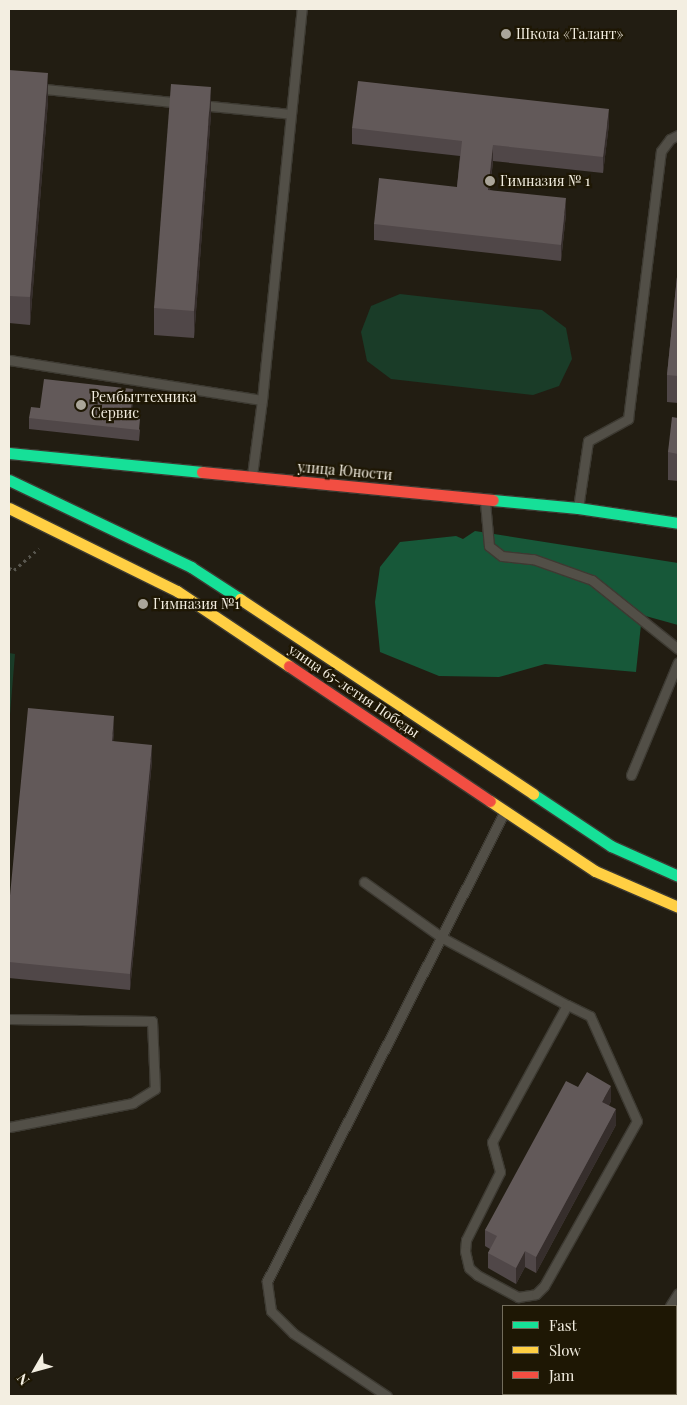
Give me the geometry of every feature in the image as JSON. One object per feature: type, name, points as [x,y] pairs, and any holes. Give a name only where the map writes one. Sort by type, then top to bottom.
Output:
[{"type":"main road","name":"улица Юности","points":[[9,453],[251,478],[578,508],[678,524]]},
{"type":"main road","name":"улица 65-летия Победы","points":[[9,480],[190,567],[611,846],[678,876]]},
{"type":"main road","name":"улица 65-летия Победы","points":[[9,508],[177,591],[595,871],[678,907]]},
{"type":"lane","points":[[251,478],[262,400],[302,9]]},
{"type":"lane","points":[[25,87],[291,114]]},
{"type":"lane","points":[[578,508],[588,441],[628,419],[661,151],[670,139],[678,135]]},
{"type":"lane","points":[[9,360],[262,400]]},
{"type":"lane","points":[[485,499],[489,546],[502,556],[534,559],[592,580],[678,649]]},
{"type":"lane","points":[[631,775],[678,662]]},
{"type":"lane","points":[[387,1396],[293,1333],[271,1311],[268,1281],[505,810]]},
{"type":"lane","points":[[364,882],[441,937],[590,1016],[637,1121],[544,1286],[536,1294],[518,1298],[477,1275],[470,1268],[465,1251],[466,1240],[500,1172],[492,1142],[567,1005]]},
{"type":"lane","points":[[9,1020],[152,1021],[154,1089],[133,1103],[9,1127]]},
{"type":"lane","points":[[671,1305],[678,1293]]},
{"type":"path","points":[[9,568],[14,570],[41,546]]},
{"type":"green space","points":[[400,294],[542,310],[566,328],[572,359],[559,386],[533,395],[391,379],[367,361],[361,332],[371,306]]},
{"type":"green space","points":[[475,531],[678,563],[678,625],[642,615],[636,672],[545,664],[499,677],[439,676],[380,652],[375,602],[380,567],[400,542],[456,536],[463,539]]},
{"type":"green space","points":[[9,653],[15,654],[9,727]]},
{"type":"building","points":[[9,70],[48,73],[30,297],[9,296]]},
{"type":"building","points":[[358,81],[609,109],[603,157],[493,145],[488,190],[566,198],[561,245],[374,224],[379,178],[457,187],[462,141],[352,128]]},
{"type":"building","points":[[171,84],[211,87],[194,311],[154,308]]},
{"type":"building","points":[[678,267],[678,376],[667,375]]},
{"type":"building","points":[[44,379],[133,389],[130,418],[140,419],[139,430],[29,418],[31,407],[40,408]]},
{"type":"building","points":[[672,417],[678,418],[678,454],[668,452]]},
{"type":"building","points":[[28,708],[114,716],[112,741],[152,745],[130,974],[9,962],[9,906]]},
{"type":"building","points":[[587,1072],[611,1086],[602,1102],[616,1109],[536,1257],[525,1251],[516,1268],[488,1253],[497,1236],[485,1230],[566,1081],[578,1087]]},
{"type":"traffic: fast","points":[[9,453],[202,472]]},
{"type":"traffic: fast","points":[[9,480],[191,567],[240,599]]},
{"type":"traffic: fast","points":[[493,500],[578,508],[678,523]]},
{"type":"traffic: fast","points":[[533,794],[611,846],[678,876]]},
{"type":"traffic: slow","points":[[9,508],[177,591],[289,666]]},
{"type":"traffic: slow","points":[[240,599],[533,794]]},
{"type":"traffic: slow","points":[[490,801],[595,871],[678,907]]},
{"type":"traffic: jam","points":[[202,472],[493,500]]},
{"type":"traffic: jam","points":[[289,666],[490,801]]},
{"type":"place","name":"Школа «Талант»","points":[[506,34]]},
{"type":"place","name":"Гимназия № 1","points":[[490,181]]},
{"type":"place","name":"Рембыттехника Сервис","points":[[81,405]]},
{"type":"place","name":"Гимназия №1","points":[[143,604]]}]
